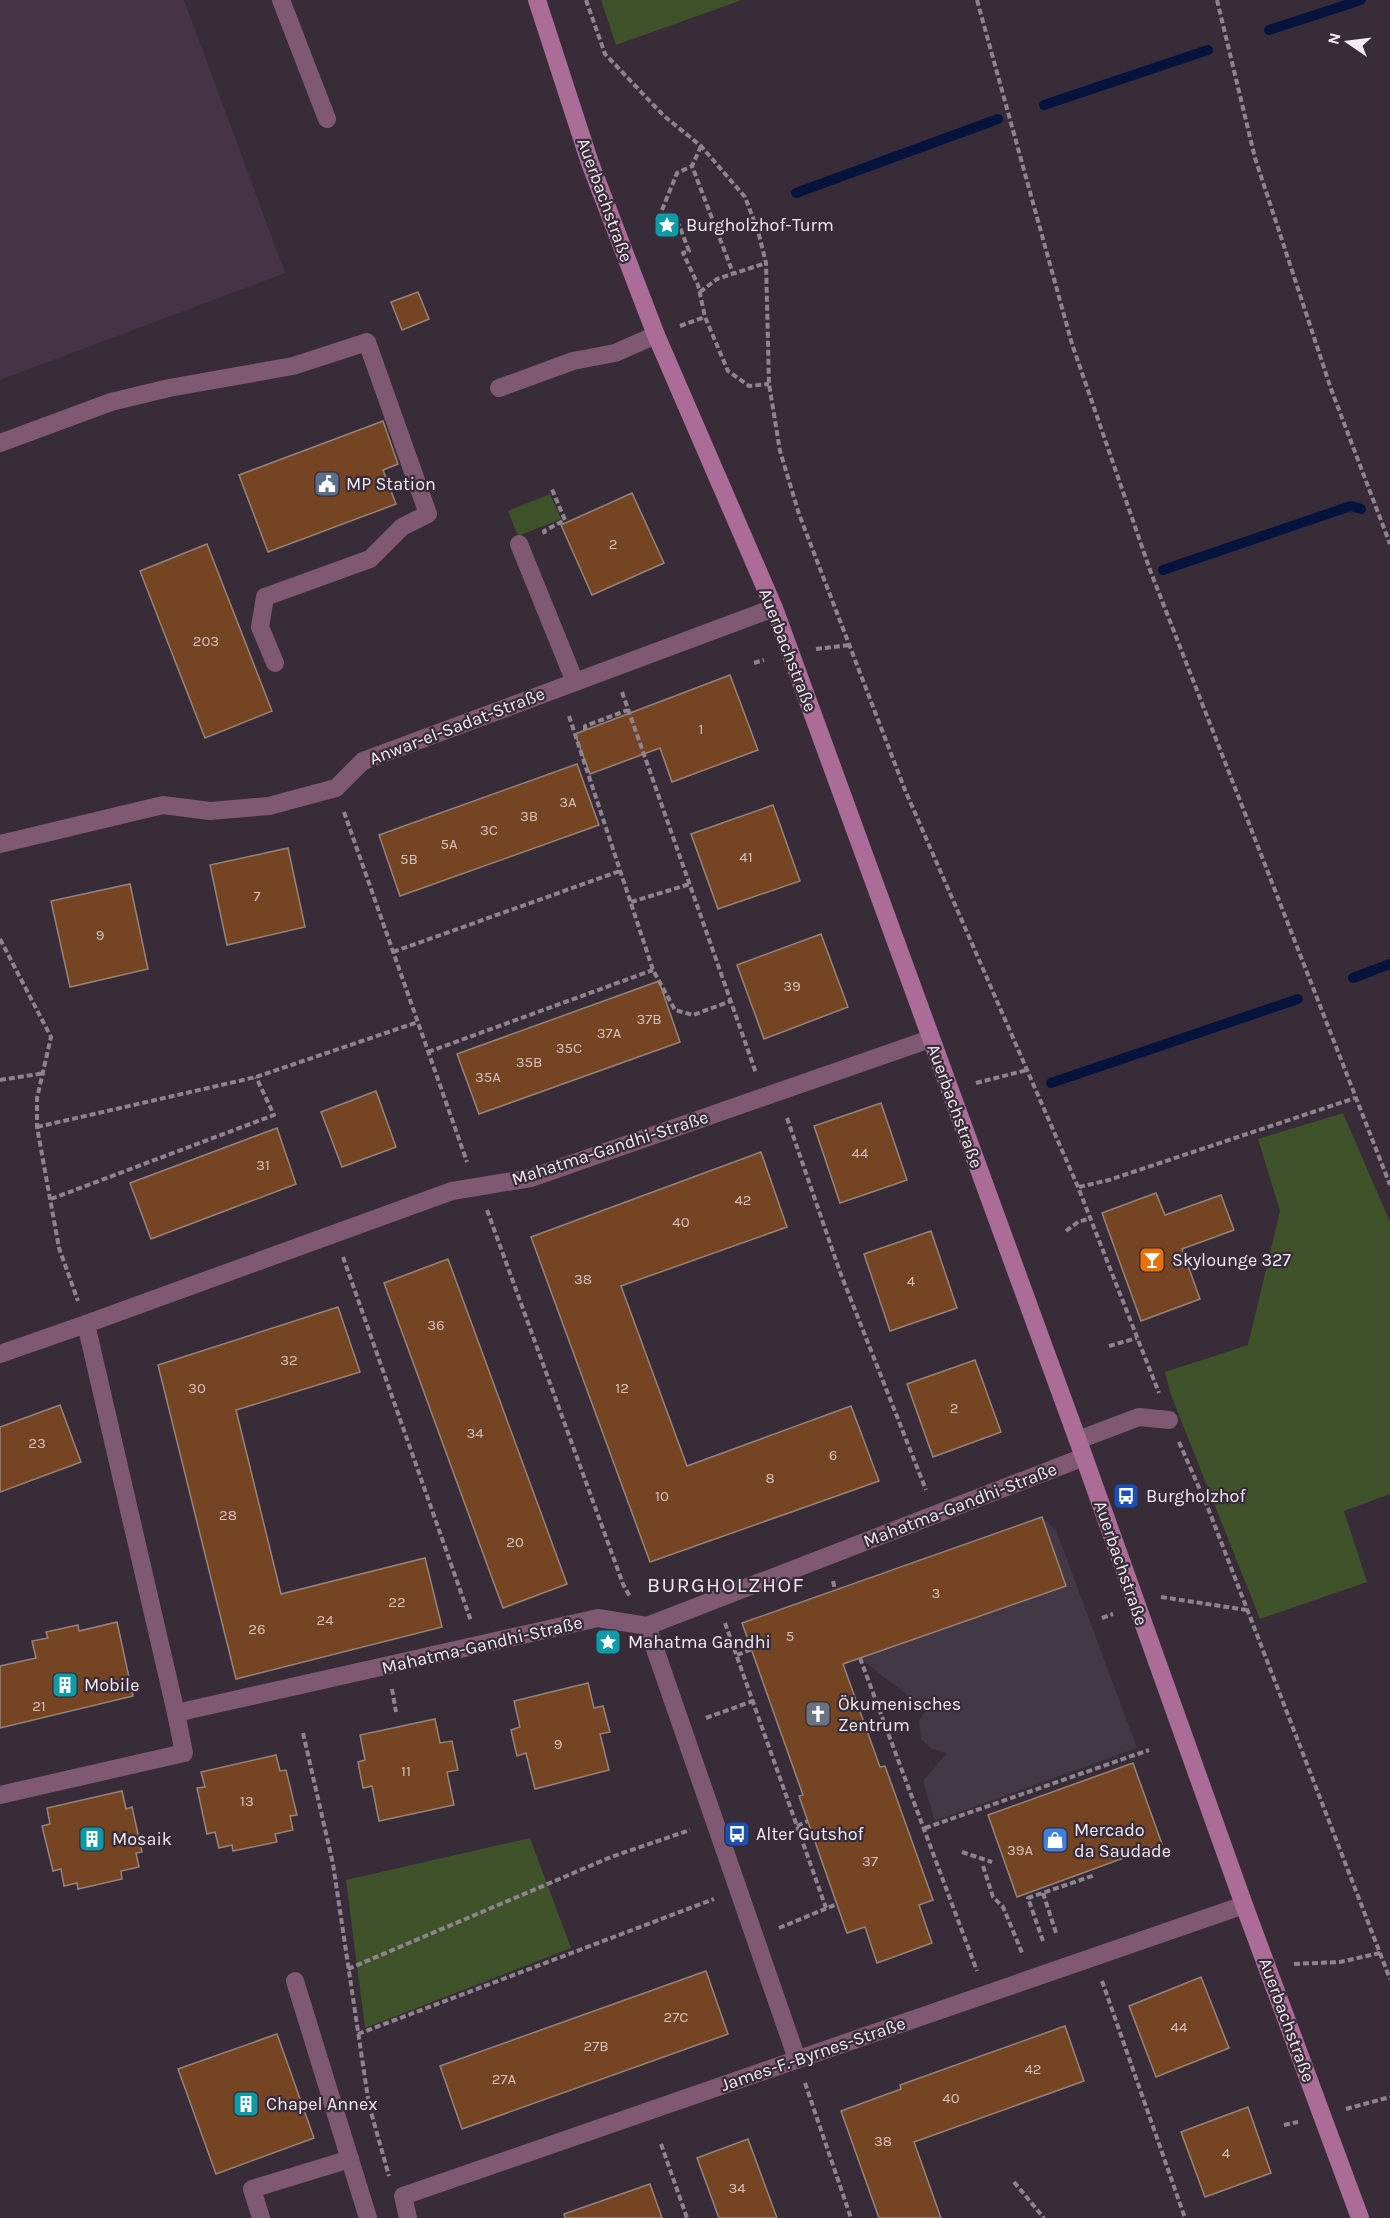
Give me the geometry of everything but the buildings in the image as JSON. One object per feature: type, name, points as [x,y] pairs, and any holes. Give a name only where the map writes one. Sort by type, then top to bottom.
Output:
[{"type":"main road","name":"Auerbachstraße","points":[[537,0],[590,163],[656,335],[774,608],[1081,1449],[1244,1905],[1360,2218]]},
{"type":"street","points":[[281,0],[327,119]]},
{"type":"street","points":[[499,388],[573,361],[615,353],[656,335]]},
{"type":"street","points":[[0,443],[111,402],[169,388],[292,366],[367,342],[428,514],[402,527],[370,559],[265,597],[260,627],[275,663]]},
{"type":"street","points":[[519,544],[575,682]]},
{"type":"street","name":"Anwar-el-Sadat-Straße","points":[[0,844],[163,805],[210,811],[269,806],[336,788],[363,761],[774,608]]},
{"type":"street","name":"Mahatma-Gandhi-Straße","points":[[0,1353],[452,1191],[531,1178],[930,1039]]},
{"type":"street","points":[[0,1795],[184,1753],[86,1324]]},
{"type":"street","name":"Mahatma-Gandhi-Straße","points":[[176,1713],[598,1618],[647,1626],[936,1515],[1081,1449],[1139,1417],[1169,1420]]},
{"type":"street","points":[[647,1626],[798,2059]]},
{"type":"street","name":"James-F.-Byrnes-Straße","points":[[403,2196],[1244,1905]]},
{"type":"street","points":[[295,1981],[368,2218]]},
{"type":"street","points":[[261,2218],[252,2189],[350,2159]]},
{"type":"street","points":[[403,2196],[408,2218]]},
{"type":"path","points":[[586,0],[605,54],[664,116],[701,146],[745,196],[758,231],[766,263],[769,384],[780,451],[799,514],[905,790],[1078,1187],[1169,1420],[1247,1610],[1390,1978]]},
{"type":"path","points":[[977,0],[1072,344],[1114,468],[1150,570],[1390,1185]]},
{"type":"path","points":[[1217,0],[1255,158],[1331,389],[1390,544]]},
{"type":"path","points":[[662,210],[677,173],[692,166],[701,146]]},
{"type":"path","points":[[692,166],[733,273]]},
{"type":"path","points":[[666,230],[679,225],[688,251],[683,253],[700,292],[705,317],[728,370],[749,386],[769,384]]},
{"type":"path","points":[[700,292],[717,279],[766,263]]},
{"type":"path","points":[[548,542],[544,531],[565,520],[551,487]]},
{"type":"path","points":[[613,668],[731,1001],[771,1094],[936,1515]]},
{"type":"path","points":[[585,730],[585,726],[628,710]]},
{"type":"path","points":[[568,716],[653,970],[675,1010],[693,1015],[731,1001]]},
{"type":"path","points":[[393,952],[620,871]]},
{"type":"path","points":[[631,902],[690,884]]},
{"type":"path","points":[[0,939],[51,1037],[45,1073],[37,1098],[38,1127],[59,1248],[86,1324]]},
{"type":"path","points":[[428,1052],[653,970]]},
{"type":"path","points":[[38,1127],[256,1077],[417,1022]]},
{"type":"path","points":[[949,1090],[1027,1070]]},
{"type":"path","points":[[0,1080],[45,1073]]},
{"type":"path","points":[[51,1199],[274,1115],[256,1077]]},
{"type":"path","points":[[1078,1187],[1109,1179],[1355,1098]]},
{"type":"path","points":[[1066,1232],[1078,1222],[1090,1218]]},
{"type":"path","points":[[334,1234],[480,1645]]},
{"type":"path","points":[[1109,1346],[1137,1338]]},
{"type":"path","points":[[1161,1596],[1247,1610]]},
{"type":"path","points":[[717,1599],[826,1908]]},
{"type":"path","points":[[737,1655],[752,1649]]},
{"type":"path","points":[[860,1658],[985,1994]]},
{"type":"path","points":[[683,1726],[753,1701]]},
{"type":"path","points":[[303,1733],[333,1864],[369,2105],[391,2180],[403,2196]]},
{"type":"path","points":[[925,1828],[1149,1750]]},
{"type":"path","points":[[348,1969],[610,1857],[716,1821]]},
{"type":"path","points":[[797,1826],[808,1821]]},
{"type":"path","points":[[962,1852],[992,1862]]},
{"type":"path","points":[[983,1866],[993,1897],[1003,1907],[1032,1978]]},
{"type":"path","points":[[1043,1941],[1028,1898],[1070,1880],[1095,1875]]},
{"type":"path","points":[[1043,1893],[1057,1936]]},
{"type":"path","points":[[358,2034],[708,1901]]},
{"type":"path","points":[[785,1925],[837,1904]]},
{"type":"path","points":[[1267,1966],[1341,1962],[1380,1953]]},
{"type":"path","points":[[1094,1957],[1185,2218]]},
{"type":"path","points":[[798,2059],[851,2218]]},
{"type":"path","points":[[1322,2115],[1390,2097]]},
{"type":"path","points":[[661,2144],[687,2218]]},
{"type":"path","points":[[1014,2182],[1044,2218]]},
{"type":"shaded area","points":[[0,0],[184,0],[285,273],[0,380]]},
{"type":"shaded area","points":[[1042,1517],[1056,1530],[1137,1748],[935,1821],[923,1781],[947,1753],[932,1749],[921,1739],[919,1721],[926,1710],[860,1658],[843,1664],[819,1596]]},
{"type":"green space","points":[[601,0],[742,0],[616,45]]},
{"type":"green space","points":[[550,494],[561,519],[518,536],[508,511]]},
{"type":"green space","points":[[1343,1113],[1390,1222],[1390,1494],[1344,1511],[1367,1582],[1260,1619],[1171,1395],[1165,1372],[1248,1345],[1280,1211],[1258,1139]]},
{"type":"green space","points":[[530,1838],[571,1948],[365,2028],[346,1880]]},
{"type":"waterway","points":[[1269,30],[1361,0]]},
{"type":"waterway","points":[[1044,105],[1208,50]]},
{"type":"waterway","points":[[796,193],[998,119]]},
{"type":"waterway","points":[[1163,570],[1351,506],[1361,509]]},
{"type":"waterway","points":[[1353,978],[1390,964]]},
{"type":"waterway","points":[[1051,1083],[1298,999]]},
{"type":"place","name":"Burgholzhof-Turm","points":[[667,225]]},
{"type":"place","name":"MP Station","points":[[327,484]]},
{"type":"place","name":"Skylounge 327","points":[[1152,1260]]},
{"type":"place","name":"Burgholzhof","points":[[1126,1496]]},
{"type":"place","name":"Mahatma Gandhi","points":[[608,1642]]},
{"type":"place","name":"Mobile","points":[[65,1685]]},
{"type":"place","name":"Ökumenisches Zentrum","points":[[818,1714]]},
{"type":"place","name":"Alter Gutshof","points":[[737,1834]]},
{"type":"place","name":"Mosaik","points":[[92,1839]]},
{"type":"place","name":"Mercado da Saudade","points":[[1055,1840]]},
{"type":"place","name":"Chapel Annex","points":[[246,2104]]},
{"type":"district","name":"BURGHOLZHOF","points":[[726,1585]]}]
